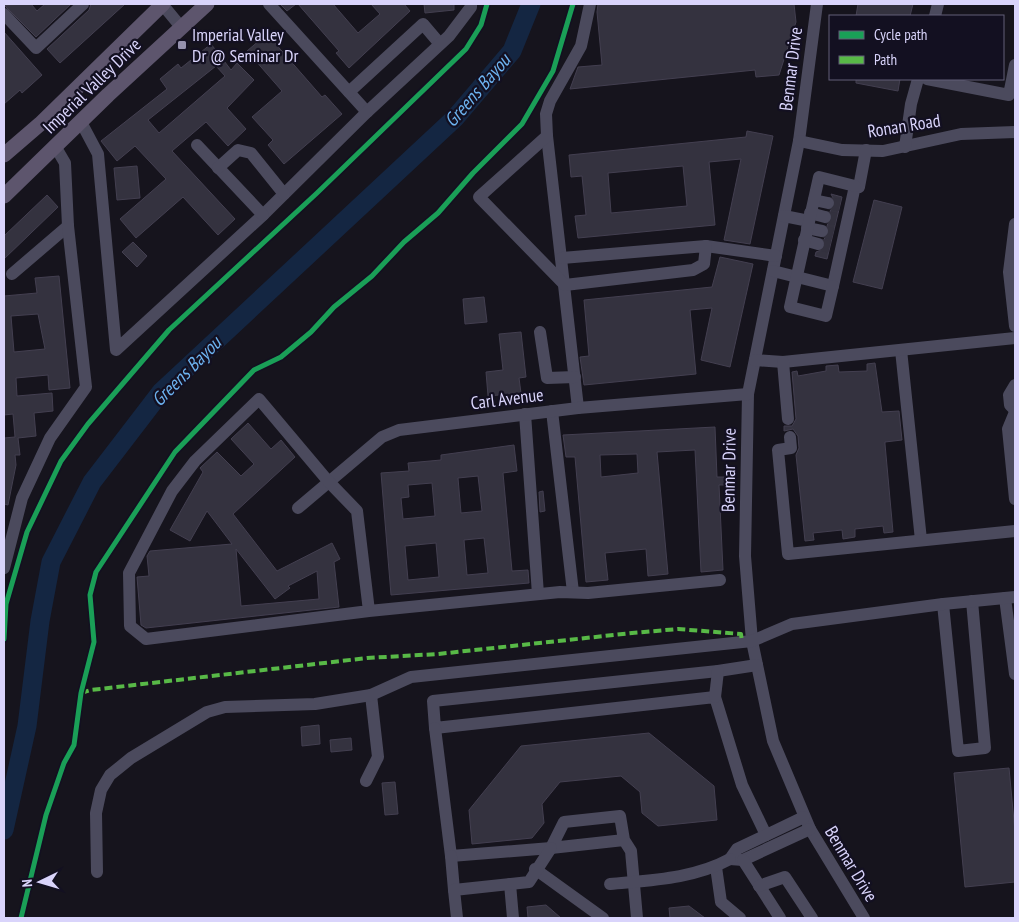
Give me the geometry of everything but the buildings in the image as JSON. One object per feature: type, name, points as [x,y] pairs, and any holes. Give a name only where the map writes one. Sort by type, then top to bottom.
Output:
[{"type":"main road","name":"Imperial Valley Drive","points":[[4,155],[40,124],[162,4]]},
{"type":"main road","name":"Imperial Valley Drive","points":[[4,196],[207,4]]},
{"type":"main road","points":[[40,124],[55,146]]},
{"type":"street","points":[[4,14],[36,48],[83,4]]},
{"type":"street","points":[[162,4],[181,27]]},
{"type":"street","points":[[269,4],[367,112]]},
{"type":"street","points":[[81,122],[98,154],[116,350],[262,215],[367,112],[449,36],[471,7],[470,4]]},
{"type":"street","points":[[578,408],[546,114],[550,101],[581,46],[590,4]]},
{"type":"street","name":"Benmar Drive","points":[[817,4],[799,141],[748,394],[745,556],[752,641],[773,741],[807,823],[864,918]]},
{"type":"street","points":[[348,92],[422,24],[440,44]]},
{"type":"street","points":[[932,80],[1009,95],[1015,65]]},
{"type":"street","points":[[905,146],[918,80]]},
{"type":"street","name":"Ronan Road","points":[[799,141],[842,150],[883,151],[961,134],[1015,132]]},
{"type":"street","points":[[547,136],[479,197],[565,285]]},
{"type":"street","points":[[197,145],[262,215]]},
{"type":"street","points":[[4,568],[22,498],[50,438],[86,388],[68,226],[65,163],[55,146]]},
{"type":"street","points":[[218,168],[238,150],[244,150],[251,153],[284,194]]},
{"type":"street","points":[[855,186],[840,205],[836,219],[830,247],[833,286],[826,316],[790,307],[819,177],[855,186],[859,187],[866,150]]},
{"type":"street","points":[[814,200],[840,205]]},
{"type":"street","points":[[784,216],[833,234]]},
{"type":"street","points":[[808,226],[836,219]]},
{"type":"street","points":[[1015,224],[1009,272],[1015,326]]},
{"type":"street","points":[[12,274],[68,226]]},
{"type":"street","points":[[808,226],[830,247]]},
{"type":"street","points":[[562,258],[706,246],[776,256]]},
{"type":"street","points":[[565,285],[694,270],[704,264],[706,246]]},
{"type":"street","points":[[773,271],[833,286]]},
{"type":"street","points":[[540,332],[547,378],[575,376]]},
{"type":"street","points":[[755,360],[783,362],[1015,338]]},
{"type":"street","points":[[901,350],[921,540]]},
{"type":"street","points":[[783,362],[788,419]]},
{"type":"street","points":[[1015,385],[1009,395],[1010,405],[1015,411],[1008,429],[1015,499]]},
{"type":"street","name":"Carl Avenue","points":[[298,508],[382,437],[399,430],[578,408],[748,394]]},
{"type":"street","points":[[369,611],[357,511],[328,481],[259,399],[195,460],[172,491],[129,573],[130,626],[146,639],[369,611],[538,594],[588,593],[720,580]]},
{"type":"street","points":[[552,411],[573,592]]},
{"type":"street","points":[[524,414],[538,594]]},
{"type":"street","points":[[790,437],[791,448],[778,450],[788,554],[1015,531]]},
{"type":"street","points":[[97,872],[96,812],[101,790],[110,775],[131,758],[206,712],[225,707],[315,704],[371,695],[410,677],[752,641],[792,624],[1010,597],[1015,674]]},
{"type":"street","points":[[943,604],[958,751],[985,748],[972,601]]},
{"type":"street","points":[[457,918],[433,701],[718,671],[756,665]]},
{"type":"street","points":[[718,671],[715,697],[742,784],[766,835]]},
{"type":"street","points":[[366,781],[378,757],[371,695]]},
{"type":"street","points":[[435,728],[715,697]]},
{"type":"street","points":[[454,890],[529,882],[535,869],[551,848],[564,822],[620,816],[624,840],[631,851],[637,918]]},
{"type":"street","points":[[780,918],[759,886],[737,860],[737,849],[766,835],[807,823]]},
{"type":"street","points":[[610,884],[688,876],[737,860],[807,823]]},
{"type":"street","points":[[451,856],[624,840]]},
{"type":"street","points":[[716,867],[721,902],[740,918]]},
{"type":"street","points":[[535,869],[603,918]]},
{"type":"street","points":[[759,886],[785,877],[812,918]]},
{"type":"street","points":[[510,884],[513,918]]},
{"type":"waterway","name":"Greens Bayou","points":[[4,830],[27,726],[40,621],[51,562],[92,482],[161,392],[455,118],[512,51],[531,4]]},
{"type":"tunnel","points":[[828,203],[840,205]]},
{"type":"tunnel","points":[[825,217],[836,219]]},
{"type":"tunnel","points":[[822,231],[833,234]]},
{"type":"tunnel","points":[[818,244],[830,247]]},
{"type":"marked path","points":[[81,693],[91,690],[367,658],[438,654],[678,629],[741,634],[742,642]]},
{"type":"cycle path","points":[[4,639],[6,604],[27,532],[61,461],[88,424],[169,330],[317,193],[466,49],[481,25],[487,4]]},
{"type":"cycle path","points":[[21,918],[46,815],[64,763],[74,745],[81,693],[94,642],[90,595],[96,572],[175,452],[254,370],[281,357],[311,332],[334,307],[372,276],[404,242],[438,213],[473,173],[522,124],[553,71],[573,4]]},
{"type":"place","name":"Imperial Valley Dr @ Seminar Dr","points":[[182,45]]}]
